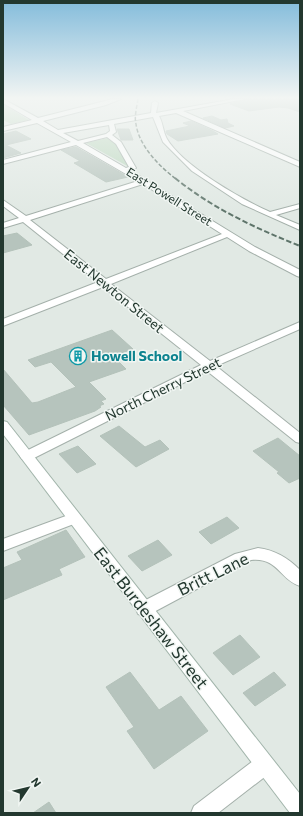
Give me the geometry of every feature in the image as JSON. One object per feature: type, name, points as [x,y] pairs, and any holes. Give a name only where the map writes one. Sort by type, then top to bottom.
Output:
[{"type":"street","name":"East Powell Street","points":[[67,137],[126,170],[228,234],[300,274]]},
{"type":"street","points":[[3,162],[76,142],[102,137]]},
{"type":"street","points":[[110,137],[119,143],[133,168],[126,170]]},
{"type":"street","points":[[163,137],[165,141],[202,177],[232,195],[300,228]]},
{"type":"street","points":[[236,137],[300,165]]},
{"type":"street","points":[[3,226],[144,181]]},
{"type":"street","name":"East Newton Street","points":[[3,202],[300,439]]},
{"type":"street","points":[[270,214],[300,206]]},
{"type":"street","points":[[3,323],[228,234]]},
{"type":"street","name":"North Cherry Street","points":[[27,456],[208,366],[300,325]]},
{"type":"street","name":"East Burdeshaw Street","points":[[3,425],[300,810]]},
{"type":"street","points":[[3,545],[74,518]]},
{"type":"street","name":"Britt Lane","points":[[144,609],[240,558],[253,553],[276,557],[300,580]]},
{"type":"street","points":[[201,813],[264,765]]},
{"type":"green space","points":[[108,138],[116,144],[129,167],[86,143]]},
{"type":"building","points":[[3,137],[27,137],[31,139],[6,145],[21,153],[3,158]]},
{"type":"building","points":[[120,137],[132,137],[133,140],[121,140]]},
{"type":"building","points":[[172,137],[200,137],[178,141]]},
{"type":"building","points":[[76,147],[128,177],[106,182],[74,163],[80,161],[61,150]]},
{"type":"building","points":[[17,233],[32,245],[3,253],[3,236]]},
{"type":"building","points":[[112,330],[133,349],[113,356],[126,369],[89,382],[106,399],[101,401],[104,404],[99,406],[101,407],[95,411],[29,435],[3,405],[3,369],[32,403],[38,402],[76,387],[51,362],[35,367],[28,360]]},
{"type":"building","points":[[119,426],[145,447],[160,440],[169,449],[136,467],[100,436]]},
{"type":"building","points":[[278,438],[300,456],[300,478],[289,483],[277,473],[279,472],[253,451]]},
{"type":"building","points":[[78,446],[96,464],[77,473],[59,454]]},
{"type":"building","points":[[227,517],[239,528],[211,544],[199,532]]},
{"type":"building","points":[[66,530],[85,557],[59,569],[62,575],[3,600],[3,568],[22,560],[17,552]]},
{"type":"building","points":[[158,540],[172,555],[142,571],[128,556]]},
{"type":"building","points":[[240,635],[260,657],[233,675],[213,653]]},
{"type":"building","points":[[130,672],[159,710],[181,696],[208,731],[154,769],[127,731],[134,727],[106,687]]},
{"type":"building","points":[[274,672],[286,685],[255,706],[243,693]]},
{"type":"building","points":[[49,802],[56,813],[33,813]]},
{"type":"railway","points":[[140,137],[145,148],[157,162],[176,179]]},
{"type":"railway","points":[[175,178],[189,189],[219,208],[267,232],[300,246]]},
{"type":"place","name":"Howell School","points":[[78,356]]}]
